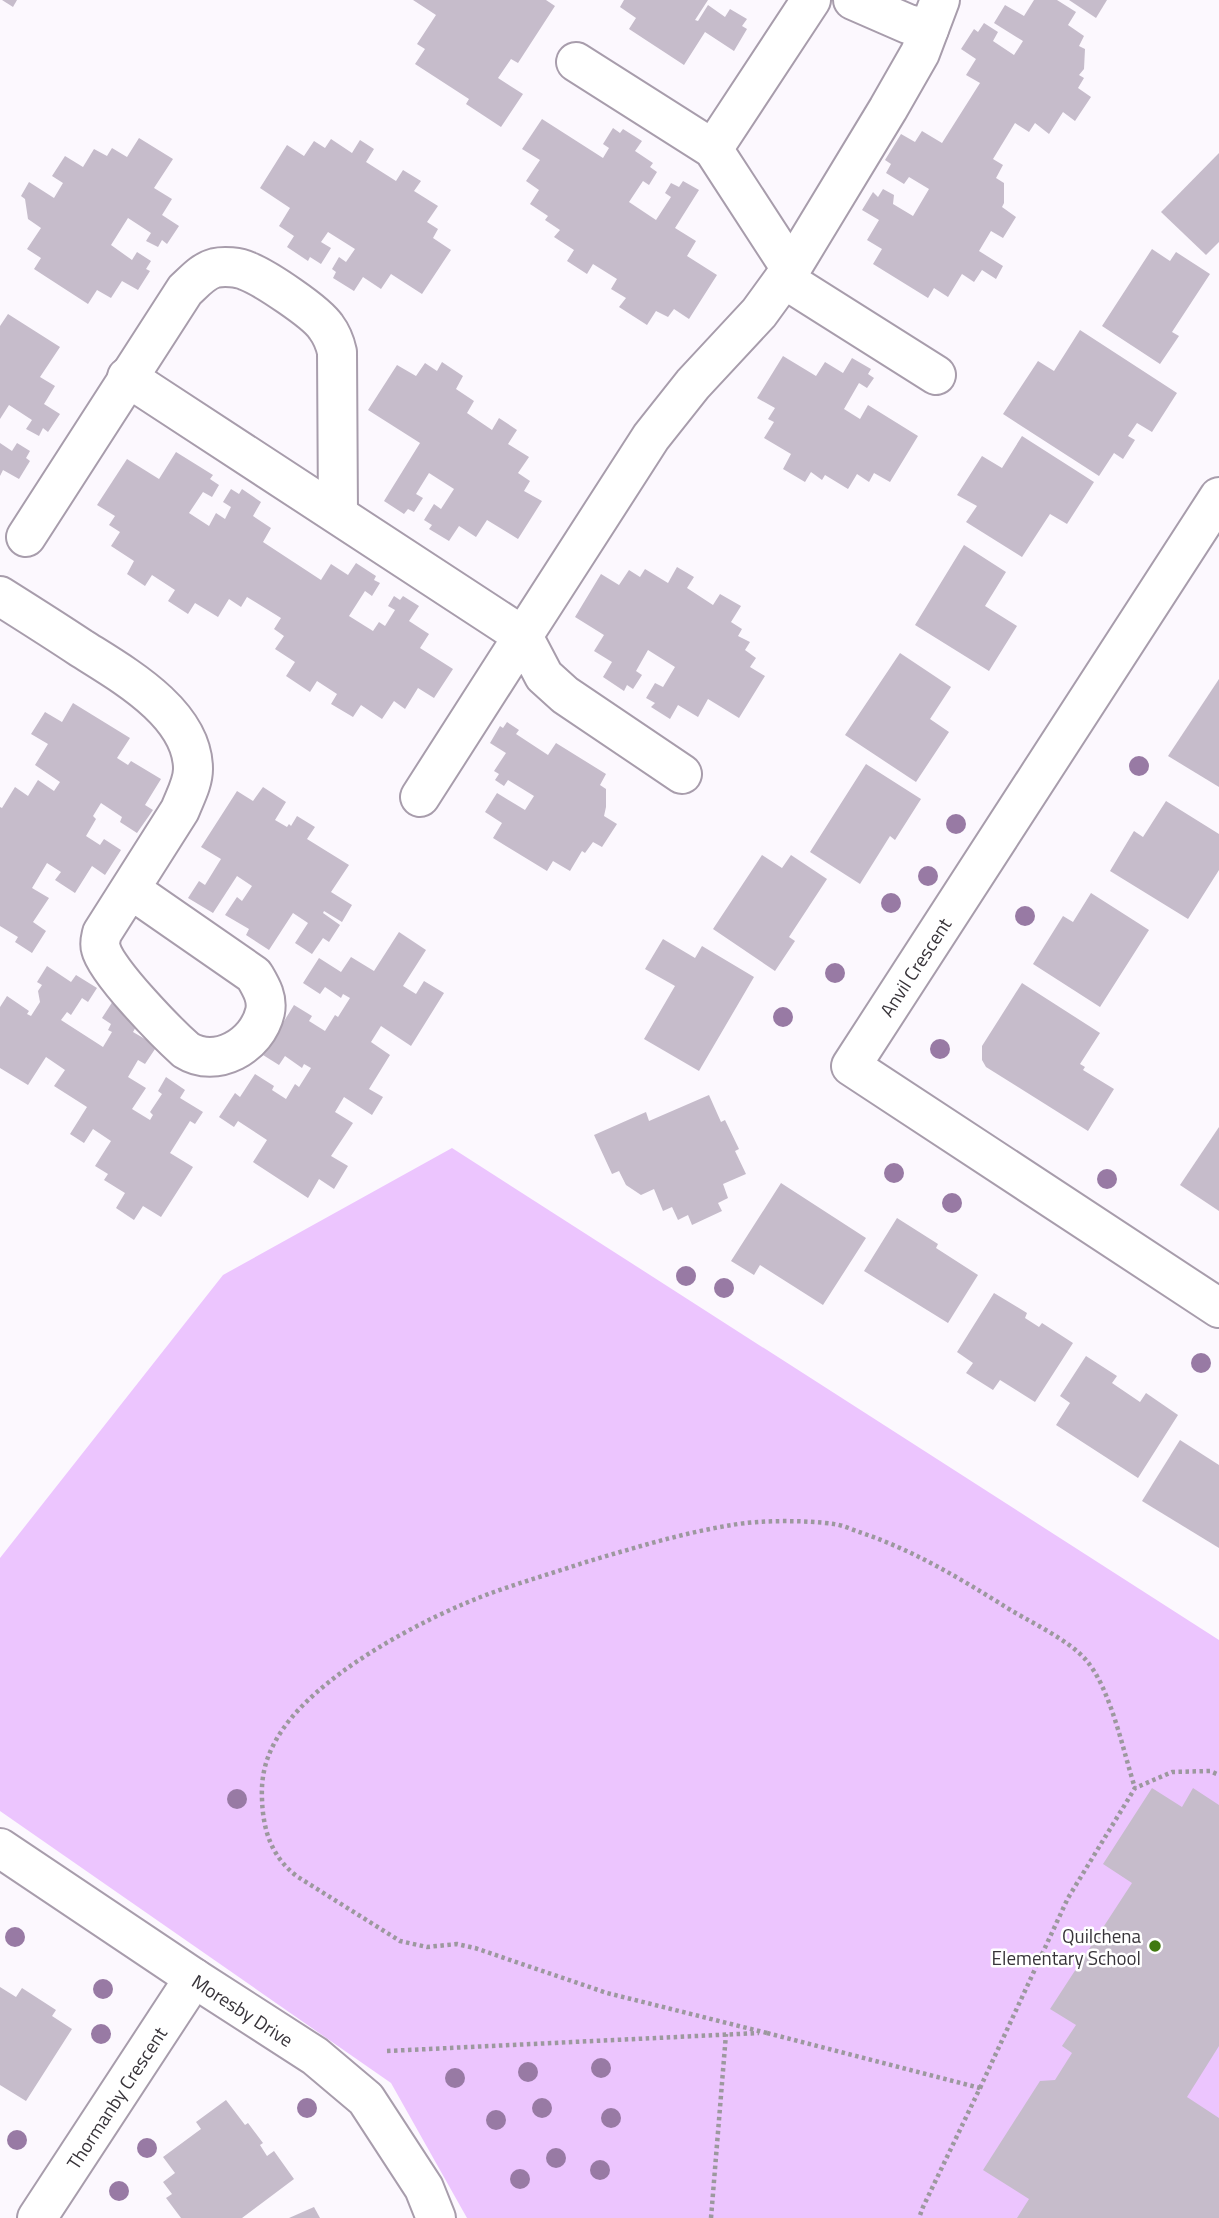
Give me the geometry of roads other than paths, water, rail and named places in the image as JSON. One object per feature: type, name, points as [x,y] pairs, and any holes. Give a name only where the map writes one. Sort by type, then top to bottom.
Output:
[{"type":"street","points":[[713,149],[811,0]]},
{"type":"street","points":[[853,0],[908,24],[934,15]]},
{"type":"street","points":[[419,797],[650,437],[693,384],[759,313],[787,274],[920,53],[934,15]]},
{"type":"street","points":[[576,62],[713,149],[787,274],[936,375]]},
{"type":"street","points":[[26,537],[185,290],[199,276],[214,268],[232,267],[247,271],[313,313],[326,326],[333,339],[338,352],[338,514]]},
{"type":"street","points":[[127,377],[523,636],[544,676],[565,695],[681,774]]},
{"type":"street","name":"Anvil Crescent","points":[[1219,498],[850,1066],[1219,1308]]},
{"type":"street","points":[[0,596],[142,687],[166,710],[182,732],[193,769],[188,790],[180,810],[102,933],[101,952],[110,967],[173,1037],[194,1055],[222,1056],[237,1050],[250,1038],[266,1010],[264,994],[254,975],[130,889]]},
{"type":"street","name":"Moresby Drive","points":[[0,1848],[315,2056],[366,2099],[424,2188],[436,2218]]},
{"type":"street","name":"Thormanby Crescent","points":[[37,2218],[194,1978]]},
{"type":"place","name":"Quilchena Elementary School","points":[[1155,1946]]}]
